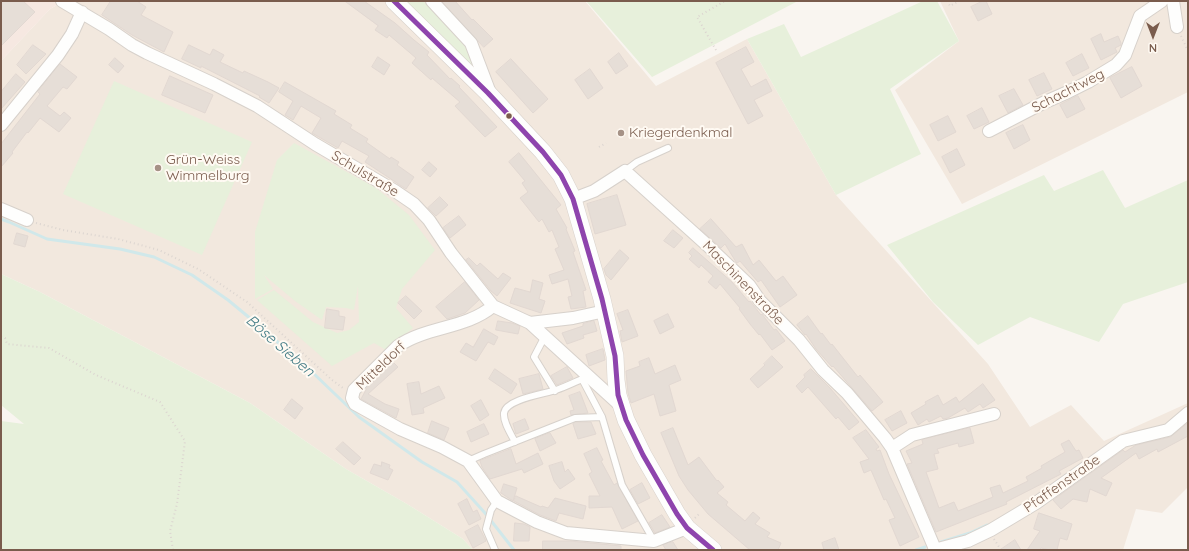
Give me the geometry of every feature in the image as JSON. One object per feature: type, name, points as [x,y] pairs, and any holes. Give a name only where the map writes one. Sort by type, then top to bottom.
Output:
[{"type":"main road","points":[[394,1],[491,96],[561,175],[573,199],[605,312],[615,356],[616,380],[621,406],[627,423],[676,514],[687,528],[713,550]]},
{"type":"street","name":"Schulstraße","points":[[62,1],[146,53],[214,84],[257,106],[315,144],[395,191],[414,204],[429,220],[451,253],[492,306],[530,323],[621,406]]},
{"type":"street","points":[[432,1],[471,43],[491,96]]},
{"type":"street","name":"Schachtweg","points":[[989,132],[1043,103],[1088,82],[1116,65],[1125,55],[1140,16],[1162,1]]},
{"type":"street","points":[[1173,1],[1177,26]]},
{"type":"street","points":[[1,125],[58,55],[72,34],[82,12]]},
{"type":"street","points":[[573,199],[594,191],[625,171]]},
{"type":"street","name":"Maschinenstraße","points":[[625,171],[708,245],[749,285],[760,301],[799,340],[823,370],[847,393],[892,448],[934,550]]},
{"type":"street","points":[[1,209],[27,220]]},
{"type":"street","name":"Mitteldorf","points":[[492,306],[486,312],[475,317],[406,340],[398,346],[354,390],[352,398],[355,404],[400,429],[442,447],[468,461],[494,505],[566,533],[654,541],[687,528]]},
{"type":"street","points":[[530,323],[573,318],[605,312]]},
{"type":"street","name":"Pfaffenstraße","points":[[934,550],[966,545],[1036,503],[1124,441],[1168,430],[1188,413]]},
{"type":"street","points":[[892,448],[912,435],[994,414]]},
{"type":"lane","points":[[625,171],[637,162],[668,148]]},
{"type":"lane","points":[[545,336],[534,357],[555,391]]},
{"type":"lane","points":[[515,442],[504,415],[505,409],[528,397],[555,391],[582,379],[602,417],[622,485],[654,541]]},
{"type":"lane","points":[[468,461],[575,418],[602,417]]},
{"type":"lane","points":[[494,505],[486,529],[495,550]]},
{"type":"path","points":[[716,50],[697,16],[726,1]]},
{"type":"path","points":[[947,1],[950,6],[959,1]]},
{"type":"path","points":[[1177,26],[1188,51]]},
{"type":"path","points":[[600,146],[606,143]]},
{"type":"path","points":[[27,220],[63,230],[118,239],[160,250],[198,269],[247,302],[332,380],[353,394]]},
{"type":"path","points":[[1,337],[5,338],[7,344],[49,348],[96,375],[160,402],[185,441],[177,504],[170,531],[173,550]]},
{"type":"shaded area","points":[[1,1],[54,1],[57,5],[50,9],[1,61]]},
{"type":"shaded area","points":[[54,1],[585,1],[656,86],[747,39],[836,195],[988,364],[1030,427],[1071,405],[1104,441],[1188,403],[1188,487],[1162,513],[1136,509],[1123,550],[473,550],[463,539],[407,504],[346,469],[250,403],[40,292],[1,274],[1,61],[50,9],[57,5]]},
{"type":"shaded area","points":[[940,1],[1188,1],[1188,92],[962,204],[895,90],[959,41]]},
{"type":"green space","points":[[399,1],[423,1],[469,46],[478,76]]},
{"type":"green space","points":[[586,1],[798,1],[652,77]]},
{"type":"green space","points":[[923,1],[937,1],[959,41],[890,89],[921,154],[836,195],[747,39],[784,24],[801,57]]},
{"type":"green space","name":"Grün-Weiss Wimmelburg","points":[[114,81],[252,142],[202,255],[63,194]]},
{"type":"green space","points":[[294,143],[376,188],[409,215],[435,250],[402,289],[396,308],[413,328],[386,350],[374,343],[332,366],[257,300],[274,290],[313,322],[337,333],[349,330],[359,322],[358,286],[354,310],[326,307],[322,320],[295,301],[264,275],[273,289],[255,299],[255,232],[277,160]]},
{"type":"green space","points":[[1103,170],[1125,208],[1188,180],[1188,282],[1123,304],[1099,342],[1030,317],[978,345],[933,302],[887,245],[1044,175],[1054,191]]},
{"type":"green space","points":[[1,274],[40,292],[250,403],[346,469],[407,504],[463,539],[473,550],[1,550],[1,421],[24,424],[1,405]]},
{"type":"building","points":[[1,1],[23,1],[35,12],[1,46]]},
{"type":"building","points":[[111,1],[137,1],[146,7],[141,15],[173,32],[164,52],[132,35],[102,15]]},
{"type":"building","points":[[345,1],[364,1],[395,23],[429,52],[427,55],[450,79],[451,78],[460,86],[459,87],[497,127],[485,137],[455,106],[460,102],[432,78],[431,80],[412,63],[416,58],[389,35],[387,38],[375,30],[378,26]]},
{"type":"building","points":[[442,1],[455,1],[472,20],[473,19],[493,39],[484,47]]},
{"type":"building","points":[[986,1],[992,14],[978,21],[971,7]]},
{"type":"building","points":[[1101,34],[1104,42],[1118,36],[1121,45],[1115,48],[1117,52],[1101,60],[1091,39]]},
{"type":"building","points":[[33,45],[46,54],[26,74],[17,65]]},
{"type":"building","points":[[189,45],[210,55],[213,49],[224,55],[220,62],[243,73],[244,71],[279,88],[269,103],[259,97],[260,96],[201,66],[201,68],[182,59]]},
{"type":"building","points":[[746,47],[754,62],[741,69],[751,87],[766,79],[772,91],[754,100],[763,116],[748,124],[716,63]]},
{"type":"building","points":[[619,53],[628,66],[616,74],[608,62]]},
{"type":"building","points":[[1082,54],[1089,68],[1073,76],[1066,63]]},
{"type":"building","points":[[378,57],[390,65],[384,75],[372,67]]},
{"type":"building","points":[[115,58],[124,66],[118,73],[109,65]]},
{"type":"building","points":[[511,59],[548,99],[533,113],[496,72]]},
{"type":"building","points":[[60,64],[77,77],[67,89],[63,87],[47,106],[60,116],[64,112],[71,118],[59,132],[40,118],[28,133],[27,132],[12,152],[13,153],[1,167],[1,144],[40,94],[38,92]]},
{"type":"building","points":[[1132,67],[1142,86],[1121,98],[1110,78]]},
{"type":"building","points":[[590,69],[603,88],[588,99],[575,80]]},
{"type":"building","points":[[1044,73],[1052,89],[1037,96],[1029,80]]},
{"type":"building","points":[[16,74],[25,82],[1,109],[1,92]]},
{"type":"building","points":[[170,76],[213,95],[205,113],[162,95]]},
{"type":"building","points":[[285,82],[336,111],[334,114],[352,125],[350,128],[368,139],[366,142],[390,159],[391,157],[399,162],[397,165],[414,177],[406,189],[365,162],[369,156],[342,141],[338,148],[312,133],[321,118],[301,106],[293,120],[285,115],[293,101],[279,92]]},
{"type":"building","points":[[1014,89],[1023,105],[1008,113],[999,96]]},
{"type":"building","points":[[1078,96],[1085,109],[1067,118],[1060,105]]},
{"type":"building","points":[[982,108],[989,122],[974,129],[967,116]]},
{"type":"building","points":[[948,116],[956,132],[938,141],[930,125]]},
{"type":"building","points":[[1023,125],[1030,140],[1014,149],[1006,133]]},
{"type":"building","points":[[957,149],[965,165],[950,173],[942,157]]},
{"type":"building","points":[[519,153],[561,205],[556,209],[567,228],[566,229],[575,251],[573,252],[586,290],[583,291],[586,307],[571,309],[568,297],[572,296],[568,279],[552,284],[549,275],[564,270],[555,249],[559,247],[552,230],[549,232],[542,219],[539,222],[520,198],[528,192],[522,183],[525,181],[509,162]]},
{"type":"building","points":[[429,162],[437,169],[430,177],[422,170]]},
{"type":"building","points":[[617,195],[626,225],[595,234],[587,204]]},
{"type":"building","points":[[440,197],[448,205],[436,216],[428,208]]},
{"type":"building","points":[[459,216],[466,225],[450,238],[443,228]]},
{"type":"building","points":[[711,219],[736,247],[742,244],[753,265],[759,260],[776,281],[783,276],[797,295],[780,307],[761,280],[758,282],[740,261],[737,263],[736,262],[725,244],[721,248],[700,229]]},
{"type":"building","points":[[673,230],[683,238],[674,248],[664,241]]},
{"type":"building","points":[[17,233],[28,236],[25,247],[14,244]]},
{"type":"building","points":[[693,248],[732,282],[761,315],[762,314],[774,330],[776,329],[785,341],[772,350],[720,284],[716,289],[708,282],[713,276],[701,265],[699,268],[689,259],[692,256],[689,253]]},
{"type":"building","points":[[620,250],[629,258],[611,280],[606,275],[604,269]]},
{"type":"building","points":[[469,258],[477,266],[480,263],[498,279],[503,273],[511,278],[497,296],[491,291],[466,260]]},
{"type":"building","points":[[533,280],[543,283],[539,299],[545,301],[541,313],[510,303],[515,288],[530,292]]},
{"type":"building","points":[[465,282],[479,300],[465,313],[447,319],[436,307]]},
{"type":"building","points":[[406,296],[422,311],[414,319],[398,303]]},
{"type":"building","points":[[327,309],[339,311],[339,316],[345,317],[343,330],[325,328]]},
{"type":"building","points":[[628,310],[638,336],[622,342],[620,331],[623,330],[617,314]]},
{"type":"building","points":[[668,314],[674,327],[660,334],[654,321]]},
{"type":"building","points":[[808,316],[821,334],[822,333],[831,345],[832,344],[858,377],[860,375],[883,402],[872,411],[833,366],[832,367],[816,349],[806,334],[805,335],[797,325]]},
{"type":"building","points":[[498,321],[520,326],[518,334],[496,330]]},
{"type":"building","points":[[594,321],[597,331],[583,335],[584,338],[567,344],[562,333]]},
{"type":"building","points":[[484,329],[498,337],[494,345],[488,342],[476,361],[460,352],[466,343],[473,347]]},
{"type":"building","points":[[603,349],[605,360],[589,366],[586,355]]},
{"type":"building","points":[[772,356],[783,367],[758,388],[750,379]]},
{"type":"building","points":[[649,358],[655,374],[675,365],[681,380],[669,385],[676,411],[660,416],[654,394],[631,403],[628,393],[626,371],[640,366],[639,362]]},
{"type":"building","points":[[393,362],[398,367],[368,394],[385,404],[399,409],[396,418],[361,399],[367,388]]},
{"type":"building","points":[[567,367],[573,378],[557,385],[551,376]]},
{"type":"building","points":[[495,369],[517,384],[511,394],[489,379]]},
{"type":"building","points":[[811,369],[830,388],[859,422],[849,430],[838,417],[836,419],[808,387],[802,393],[796,386],[805,377],[804,375]]},
{"type":"building","points":[[539,374],[543,389],[523,394],[519,379]]},
{"type":"building","points":[[419,382],[421,394],[439,386],[445,398],[423,408],[424,413],[412,415],[407,384]]},
{"type":"building","points":[[983,384],[995,400],[983,408],[980,404],[968,412],[965,408],[948,418],[943,419],[941,416],[929,422],[927,419],[918,425],[911,413],[926,404],[925,402],[938,395],[943,405],[956,397],[959,402]]},
{"type":"building","points":[[580,392],[588,413],[571,415],[570,411],[574,410],[569,396]]},
{"type":"building","points":[[292,399],[303,408],[295,419],[284,410]]},
{"type":"building","points":[[481,400],[489,415],[480,421],[471,406]]},
{"type":"building","points":[[901,411],[907,423],[892,431],[885,420]]},
{"type":"building","points":[[525,419],[529,429],[516,434],[513,424]]},
{"type":"building","points":[[432,421],[449,428],[444,440],[428,433]]},
{"type":"building","points":[[576,422],[591,422],[596,434],[578,439],[573,424]]},
{"type":"building","points":[[484,424],[489,434],[471,442],[467,432]]},
{"type":"building","points":[[1187,424],[1188,436],[1158,452],[1157,449],[1139,459],[1136,453],[1101,478],[1112,483],[1106,496],[1090,489],[1087,502],[1073,499],[1061,509],[1053,500],[1123,450],[1125,452],[1136,445],[1170,437]]},
{"type":"building","points":[[673,428],[688,465],[699,457],[717,481],[718,480],[724,487],[717,493],[728,502],[726,505],[745,521],[753,512],[760,518],[755,524],[770,533],[767,537],[781,543],[778,550],[750,550],[708,514],[688,490],[679,476],[661,433]]},
{"type":"building","points":[[970,428],[974,443],[959,447],[958,443],[937,449],[939,453],[934,454],[938,469],[926,472],[939,508],[954,502],[958,511],[993,497],[990,488],[1000,485],[1003,493],[1028,481],[1026,477],[1065,452],[1061,444],[1069,440],[1076,451],[1079,450],[1083,458],[1059,471],[1061,474],[1006,502],[1007,504],[936,532],[907,464],[912,463],[906,451],[923,444],[922,440]]},
{"type":"building","points":[[866,430],[879,447],[876,449],[877,451],[880,450],[889,474],[919,537],[900,546],[889,520],[895,518],[886,499],[884,500],[871,470],[864,473],[860,462],[869,459],[853,438]]},
{"type":"building","points":[[550,433],[556,443],[540,451],[535,439]]},
{"type":"building","points":[[343,442],[361,458],[354,465],[336,449]]},
{"type":"building","points":[[597,448],[603,460],[601,461],[614,485],[617,483],[638,521],[622,529],[612,507],[589,508],[589,496],[600,496],[589,474],[592,472],[584,454]]},
{"type":"building","points":[[511,449],[516,464],[538,453],[543,464],[524,473],[522,469],[490,479],[480,461]]},
{"type":"building","points":[[382,462],[390,465],[389,468],[393,470],[388,480],[370,473],[374,464],[381,466]]},
{"type":"building","points":[[562,462],[565,472],[568,469],[575,479],[560,489],[554,481],[549,466]]},
{"type":"building","points":[[642,483],[650,498],[638,504],[630,490]]},
{"type":"building","points":[[504,484],[517,488],[513,501],[501,493]]},
{"type":"building","points":[[516,496],[541,507],[548,508],[555,498],[586,506],[583,519],[559,513],[556,521],[540,515],[514,501]]},
{"type":"building","points":[[467,499],[473,512],[477,510],[481,519],[469,525],[458,504]]},
{"type":"building","points":[[1039,513],[1072,524],[1067,540],[1060,538],[1057,550],[1041,548],[1039,550],[1027,550],[1040,531],[1034,529]]},
{"type":"building","points":[[662,515],[670,527],[655,533],[649,523]]},
{"type":"building","points":[[515,523],[524,524],[530,527],[529,541],[514,541]]},
{"type":"building","points":[[478,525],[486,541],[473,548],[465,532]]},
{"type":"building","points":[[835,538],[839,550],[824,550],[822,543]]},
{"type":"building","points":[[1015,540],[1021,550],[1000,550]]},
{"type":"building","points":[[543,541],[570,541],[621,546],[621,550],[543,550]]},
{"type":"building","points":[[673,542],[678,550],[666,550],[663,545]]},
{"type":"waterway","name":"Böse Sieben","points":[[1,219],[47,239],[120,249],[154,257],[192,275],[228,300],[257,324],[312,372],[359,417],[422,462],[457,482],[485,513],[514,550]]},
{"type":"waterway","points":[[941,542],[970,533],[987,525]]},
{"type":"waterway","points":[[916,550],[925,547]]},
{"type":"transit line","points":[[394,1],[488,93],[543,152],[561,175],[573,199],[602,299],[615,356],[618,395],[626,420],[643,455],[677,514],[687,528],[713,550]]},
{"type":"place","name":"Kriegerdenkmal","points":[[621,133]]},
{"type":"place","name":"Grün-Weiss Wimmelburg","points":[[158,168]]}]
